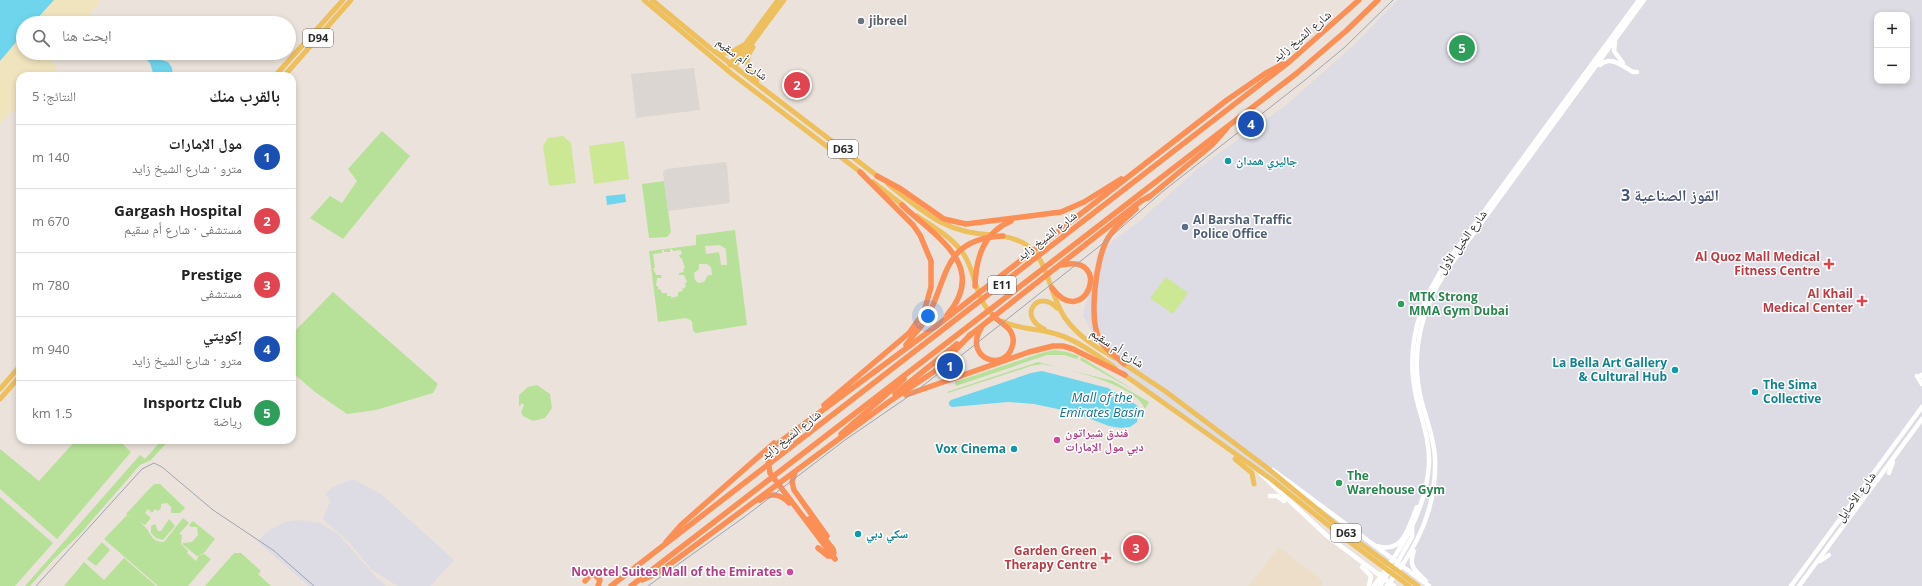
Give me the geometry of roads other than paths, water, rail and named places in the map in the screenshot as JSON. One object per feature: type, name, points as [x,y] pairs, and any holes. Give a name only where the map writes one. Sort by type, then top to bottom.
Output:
[{"type":"highway","name":"شارع الشيخ زايد","points":[[611,586],[1289,62],[1359,0]]},
{"type":"highway","name":"شارع الشيخ زايد","points":[[634,584],[1314,60],[1378,0]]},
{"type":"highway","points":[[661,548],[681,525],[769,447],[938,324],[1248,84],[1270,70],[1289,62]]},
{"type":"highway","points":[[1124,364],[1103,345],[1094,325],[1093,310],[1101,258],[1106,241],[1112,231],[1150,196],[1216,141],[1231,123]]},
{"type":"highway","points":[[877,176],[901,189],[940,216],[955,223],[972,224],[1052,214],[1070,209],[1140,167]]},
{"type":"highway","points":[[835,559],[772,476],[768,464],[769,455],[774,447],[843,398],[850,387],[905,337],[916,325],[928,302],[932,282],[929,256],[920,235],[913,225],[860,172]]},
{"type":"highway","points":[[856,422],[881,405],[1141,200],[1150,196]]},
{"type":"highway","points":[[902,205],[947,243],[954,253],[959,265],[961,281],[958,297],[953,308],[938,324]]},
{"type":"highway","points":[[976,286],[979,255],[988,238],[1003,225],[1021,218]]},
{"type":"highway","points":[[850,387],[906,342],[919,328],[930,313],[936,300],[945,270],[960,250],[980,240],[1003,236]]},
{"type":"highway","points":[[1052,288],[1062,298],[1072,301],[1082,299],[1090,288],[1090,274],[1083,266],[1073,263],[1060,265]]},
{"type":"highway","points":[[982,326],[977,336],[976,345],[980,353],[990,360],[1001,359],[1010,351],[1013,341],[1010,331],[993,315]]},
{"type":"highway","points":[[634,584],[658,573],[713,530],[935,371],[971,334]]},
{"type":"highway","points":[[876,412],[913,392],[1053,346],[1074,349],[1125,376]]},
{"type":"highway","points":[[834,544],[796,494],[793,486],[793,478],[796,470],[897,387],[912,370]]},
{"type":"highway","points":[[800,428],[776,448],[772,457],[771,466],[774,475],[833,549],[834,553],[832,556],[828,556],[818,548]]},
{"type":"highway","points":[[713,530],[724,527],[763,498],[775,495],[786,501],[811,527]]},
{"type":"highway","points":[[585,581],[590,575],[595,575],[600,580],[598,586]]},
{"type":"main road","name":"D94","points":[[296,53],[343,0]]},
{"type":"main road","name":"D94","points":[[288,72],[351,0]]},
{"type":"main road","name":"شارع أم سقيم","points":[[644,0],[696,42],[732,74],[902,205],[949,239],[965,255],[982,302],[993,315],[1015,326],[1049,332],[1076,342],[1224,446],[1261,474],[1275,479],[1418,586]]},
{"type":"main road","name":"شارع أم سقيم","points":[[652,0],[730,64],[934,218],[948,227],[964,233],[1003,236],[1018,240],[1034,252],[1043,264],[1055,300],[1062,313],[1072,327],[1084,339],[1158,386],[1266,467],[1275,479],[1343,538],[1410,586]]},
{"type":"main road","points":[[730,64],[778,0]]},
{"type":"main road","points":[[766,90],[762,84],[749,72],[747,65],[748,55],[760,33],[784,0]]},
{"type":"main road","name":"شارع الخيل الأول","points":[[1388,584],[1398,572],[1397,563],[1412,538],[1412,527],[1424,494],[1428,472],[1429,450],[1425,428],[1414,388],[1412,359],[1416,330],[1427,296],[1447,262],[1639,0]]},
{"type":"main road","name":"شارع الخيل الأول","points":[[1374,586],[1417,543],[1429,508],[1435,463],[1432,434],[1421,399],[1417,370],[1418,342],[1426,309],[1434,291],[1446,272],[1644,0]]},
{"type":"main road","points":[[730,64],[760,33]]},
{"type":"main road","points":[[1616,40],[1614,51],[1623,62]]},
{"type":"main road","points":[[696,42],[703,45],[730,64],[732,74],[734,71],[737,71],[758,88],[766,90]]},
{"type":"main road","points":[[710,48],[726,54],[745,44]]},
{"type":"main road","name":"D94","points":[[280,72],[290,60]]},
{"type":"main road","points":[[1594,70],[1603,62],[1612,60],[1633,72],[1637,72]]},
{"type":"main road","points":[[1049,332],[1033,322],[1031,313],[1032,307],[1039,302],[1048,301],[1062,313]]},
{"type":"main road","points":[[0,389],[16,371]]},
{"type":"main road","points":[[1920,376],[1922,384]]},
{"type":"main road","points":[[0,395],[10,384],[10,382],[7,381]]},
{"type":"main road","points":[[0,399],[16,381]]},
{"type":"main road","name":"شارع الأصايل","points":[[1791,586],[1922,407]]},
{"type":"main road","points":[[1922,414],[1922,419]]},
{"type":"main road","name":"شارع الأصايل","points":[[1799,586],[1922,419]]},
{"type":"main road","points":[[1224,446],[1226,452],[1252,473],[1254,484]]},
{"type":"main road","points":[[1889,473],[1895,457]]},
{"type":"main road","points":[[1266,467],[1302,490],[1330,514],[1422,582]]},
{"type":"main road","points":[[1261,474],[1370,574],[1371,580],[1369,586]]},
{"type":"main road","points":[[1373,545],[1389,548],[1400,544],[1424,494]]},
{"type":"main road","points":[[1270,496],[1277,496],[1301,512]]},
{"type":"main road","points":[[1277,496],[1278,502]]},
{"type":"main road","points":[[1417,543],[1412,557],[1411,566],[1430,586]]},
{"type":"main road","points":[[1348,553],[1358,560],[1387,574],[1398,572],[1430,586]]},
{"type":"main road","points":[[1817,562],[1829,555]]},
{"type":"main road","points":[[1380,586],[1387,574],[1397,563]]},
{"type":"main road","points":[[1387,574],[1388,584]]},
{"type":"main road","points":[[1387,574],[1388,584]]},
{"type":"main road","points":[[1388,584],[1394,586]]},
{"type":"water","points":[[0,0],[54,0],[39,16],[16,16],[16,42],[0,61]]},
{"type":"water","points":[[147,60],[161,60],[168,62],[172,72],[153,72],[150,63]]},
{"type":"water","points":[[625,194],[626,202],[607,205],[606,196]]},
{"type":"water","name":"Mall of the Emirates Basin","points":[[1042,371],[1108,388],[1138,406],[1139,412],[1137,422],[1130,427],[1121,428],[1109,426],[1072,412],[1034,404],[1008,402],[952,407],[949,405],[951,400],[1031,373]]},
{"type":"tram line","points":[[36,586],[142,469],[154,463],[162,467],[213,510],[273,550],[314,586]]},
{"type":"railway","points":[[648,586],[747,515],[845,440],[915,392],[1106,241],[1162,192],[1305,80],[1345,47],[1393,0]]},
{"type":"place","name":"jibreel","points":[[861,21]]},
{"type":"place","name":"Insportz Club","points":[[1462,48]]},
{"type":"place","name":"Gargash Hospital","points":[[797,85]]},
{"type":"place","name":"إكويتي","points":[[1251,124]]},
{"type":"place","name":"جاليري همدان","points":[[1228,161]]},
{"type":"place","name":"Al Barsha Traffic Police Office","points":[[1185,227]]},
{"type":"place","name":"Al Quoz Mall Medical Fitness Centre","points":[[1829,264]]},
{"type":"place","name":"Al Khail Medical Center","points":[[1862,301]]},
{"type":"place","name":"MTK Strong MMA Gym Dubai","points":[[1401,304]]},
{"type":"place","name":"مول الإمارات","points":[[950,366]]},
{"type":"place","name":"La Bella Art Gallery & Cultural Hub","points":[[1675,370]]},
{"type":"place","name":"The Sima Collective","points":[[1755,392]]},
{"type":"place","name":"فندق شيراتون دبي مول الإمارات","points":[[1057,440]]},
{"type":"place","name":"Vox Cinema","points":[[1014,449]]},
{"type":"place","name":"The Warehouse Gym","points":[[1339,483]]},
{"type":"place","name":"سكي دبي","points":[[858,534]]},
{"type":"place","name":"Prestige","points":[[1136,548]]},
{"type":"place","name":"Garden Green Therapy Centre","points":[[1106,558]]},
{"type":"place","name":"Novotel Suites Mall of the Emirates","points":[[790,572]]},
{"type":"district","name":"القوز الصناعية 3","points":[[1670,195]]}]
